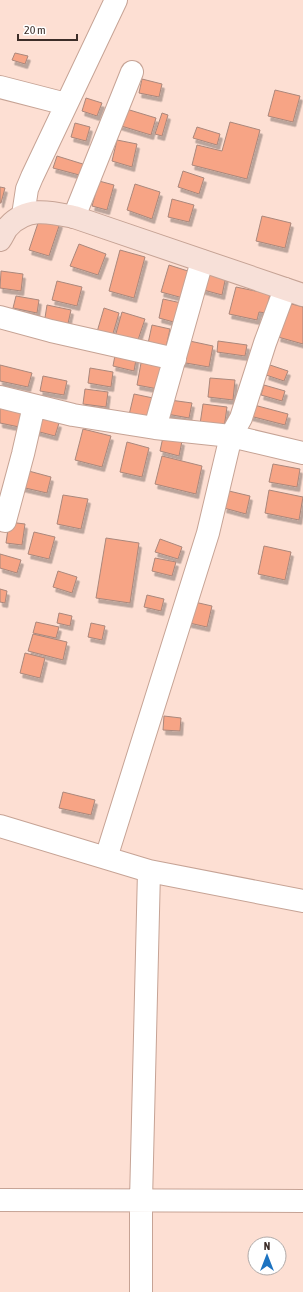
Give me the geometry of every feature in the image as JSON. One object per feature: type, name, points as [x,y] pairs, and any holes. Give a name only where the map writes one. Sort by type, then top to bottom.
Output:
[{"type":"street","points":[[8,227],[116,0]]},
{"type":"street","points":[[74,217],[132,72]]},
{"type":"street","points":[[0,87],[66,104]]},
{"type":"street","points":[[8,227],[43,211],[74,217],[294,292],[265,343],[241,418],[231,436],[208,533],[106,858]]},
{"type":"street","points":[[156,428],[202,260]]},
{"type":"street","points":[[0,317],[51,331],[175,359]]},
{"type":"street","points":[[0,397],[73,415],[156,428],[231,436],[303,453]]},
{"type":"street","points":[[5,520],[34,406]]},
{"type":"street","points":[[0,826],[149,871],[303,901]]},
{"type":"street","points":[[141,1292],[141,1201],[149,871]]},
{"type":"street","points":[[0,1200],[303,1201]]},
{"type":"building","points":[[15,53],[28,56],[25,64],[12,60]]},
{"type":"building","points":[[142,79],[162,84],[159,97],[139,93]]},
{"type":"building","points":[[275,90],[300,96],[293,122],[268,116]]},
{"type":"building","points":[[86,98],[102,103],[97,116],[82,111]]},
{"type":"building","points":[[123,108],[156,118],[151,135],[118,125]]},
{"type":"building","points":[[162,113],[168,115],[162,136],[155,134]]},
{"type":"building","points":[[230,122],[260,130],[247,179],[192,165],[197,145],[222,151]]},
{"type":"building","points":[[75,123],[90,127],[86,141],[71,137]]},
{"type":"building","points":[[197,127],[220,134],[217,145],[193,138]]},
{"type":"building","points":[[117,140],[137,144],[132,167],[112,161]]},
{"type":"building","points":[[57,156],[86,165],[83,176],[53,168]]},
{"type":"building","points":[[183,171],[204,178],[199,194],[178,187]]},
{"type":"building","points":[[99,181],[114,185],[107,210],[92,206]]},
{"type":"building","points":[[135,184],[160,192],[152,219],[127,210]]},
{"type":"building","points":[[0,187],[5,188],[1,203],[0,203]]},
{"type":"building","points":[[172,199],[194,205],[189,222],[168,217]]},
{"type":"building","points":[[262,216],[291,223],[285,248],[256,241]]},
{"type":"building","points":[[40,217],[60,223],[49,256],[29,250]]},
{"type":"building","points":[[79,244],[106,254],[98,275],[70,266]]},
{"type":"building","points":[[120,250],[145,257],[134,298],[109,291]]},
{"type":"building","points":[[169,265],[191,272],[183,298],[161,292]]},
{"type":"building","points":[[1,271],[23,274],[21,291],[0,288]]},
{"type":"building","points":[[204,271],[226,276],[222,295],[200,289]]},
{"type":"building","points":[[57,281],[82,287],[77,306],[52,300]]},
{"type":"building","points":[[236,287],[270,294],[266,313],[259,312],[257,320],[229,314]]},
{"type":"building","points":[[16,296],[39,300],[37,313],[13,308]]},
{"type":"building","points":[[163,299],[186,304],[181,324],[159,318]]},
{"type":"building","points":[[288,303],[303,307],[303,344],[278,337]]},
{"type":"building","points":[[47,305],[71,310],[67,328],[44,324]]},
{"type":"building","points":[[104,308],[119,313],[112,337],[97,332]]},
{"type":"building","points":[[122,312],[145,319],[137,343],[115,337]]},
{"type":"building","points":[[152,325],[170,329],[165,352],[147,348]]},
{"type":"building","points":[[185,340],[213,346],[209,367],[180,362]]},
{"type":"building","points":[[218,341],[247,345],[245,356],[217,352]]},
{"type":"building","points":[[116,350],[137,354],[134,371],[113,366]]},
{"type":"building","points":[[141,363],[162,366],[158,389],[137,385]]},
{"type":"building","points":[[0,365],[32,373],[28,387],[0,381]]},
{"type":"building","points":[[270,365],[288,371],[284,381],[266,375]]},
{"type":"building","points":[[90,368],[113,372],[111,387],[88,383]]},
{"type":"building","points":[[43,376],[67,381],[64,395],[40,391]]},
{"type":"building","points":[[210,378],[235,380],[233,400],[208,397]]},
{"type":"building","points":[[264,385],[285,391],[282,401],[261,395]]},
{"type":"building","points":[[85,389],[108,392],[106,407],[83,404]]},
{"type":"building","points":[[134,394],[153,398],[149,418],[129,415]]},
{"type":"building","points":[[170,400],[192,403],[189,418],[167,414]]},
{"type":"building","points":[[203,404],[227,407],[224,428],[200,424]]},
{"type":"building","points":[[254,405],[288,414],[285,425],[250,416]]},
{"type":"building","points":[[0,407],[27,413],[24,428],[0,423]]},
{"type":"building","points":[[39,418],[59,423],[55,436],[36,431]]},
{"type":"building","points":[[83,429],[111,436],[102,467],[75,460]]},
{"type":"building","points":[[163,437],[182,441],[179,456],[160,451]]},
{"type":"building","points":[[127,442],[149,448],[142,477],[120,472]]},
{"type":"building","points":[[162,456],[202,466],[196,494],[155,484]]},
{"type":"building","points":[[273,464],[300,469],[297,487],[269,482]]},
{"type":"building","points":[[25,470],[51,477],[47,493],[21,487]]},
{"type":"building","points":[[269,490],[303,497],[299,520],[265,513]]},
{"type":"building","points":[[229,491],[250,496],[246,514],[224,508]]},
{"type":"building","points":[[63,495],[88,499],[81,529],[57,524]]},
{"type":"building","points":[[9,522],[25,524],[22,545],[6,543]]},
{"type":"building","points":[[34,532],[55,537],[49,559],[28,554]]},
{"type":"building","points":[[106,538],[139,543],[130,603],[96,598]]},
{"type":"building","points":[[160,539],[182,547],[178,559],[155,552]]},
{"type":"building","points":[[264,546],[291,552],[285,580],[258,574]]},
{"type":"building","points":[[0,554],[21,560],[17,573],[0,568]]},
{"type":"building","points":[[155,558],[176,562],[172,576],[152,571]]},
{"type":"building","points":[[58,571],[77,577],[72,593],[53,587]]},
{"type":"building","points":[[0,589],[7,591],[5,603],[0,602]]},
{"type":"building","points":[[147,595],[164,599],[161,611],[144,607]]},
{"type":"building","points":[[190,601],[212,606],[207,627],[185,622]]},
{"type":"building","points":[[59,613],[72,616],[70,626],[57,623]]},
{"type":"building","points":[[36,622],[59,627],[56,638],[33,633]]},
{"type":"building","points":[[91,623],[105,626],[102,640],[88,637]]},
{"type":"building","points":[[33,634],[67,642],[63,660],[28,651]]},
{"type":"building","points":[[25,653],[45,658],[40,678],[20,673]]},
{"type":"building","points":[[164,716],[181,718],[180,731],[163,730]]},
{"type":"building","points":[[63,792],[95,800],[91,815],[59,808]]}]
